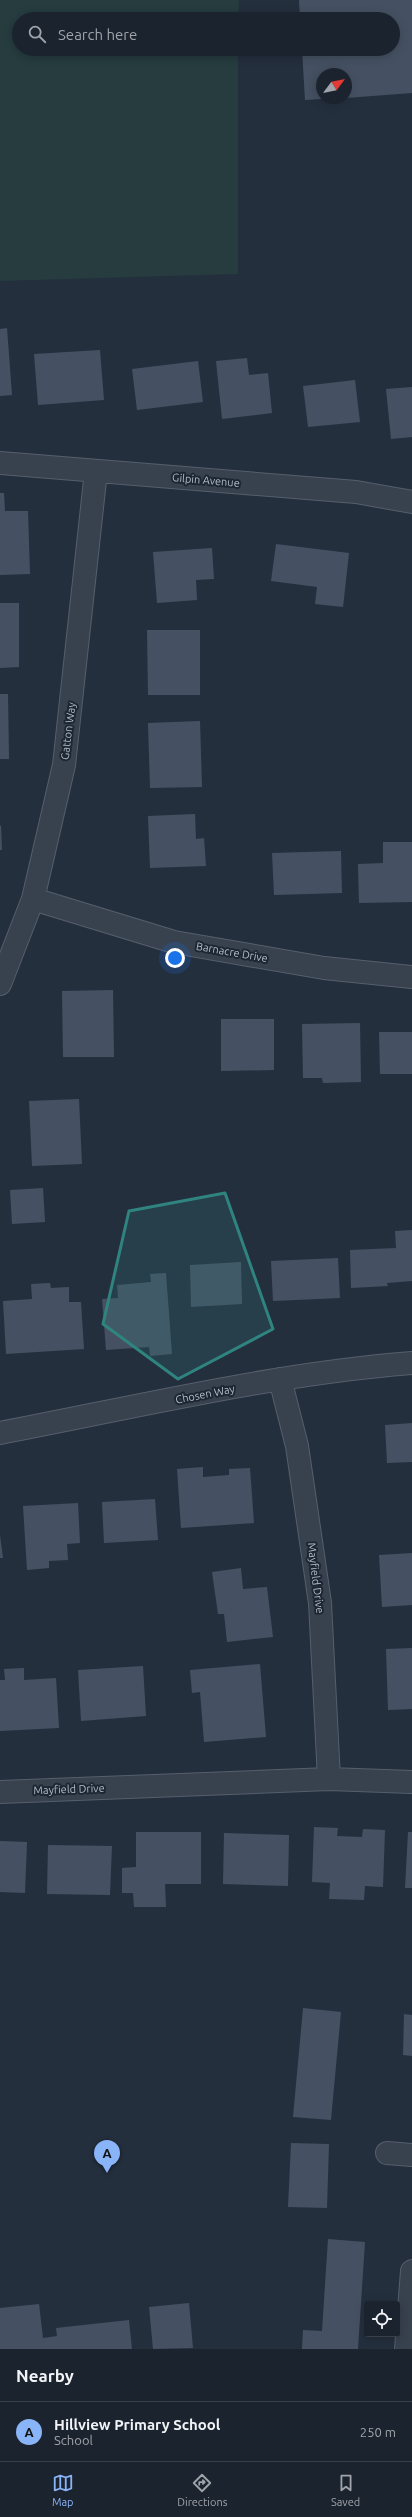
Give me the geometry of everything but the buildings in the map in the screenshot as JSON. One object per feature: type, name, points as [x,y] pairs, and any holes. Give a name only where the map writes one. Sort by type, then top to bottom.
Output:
[{"type":"street","name":"Gilpin Avenue","points":[[0,463],[356,492],[412,502]]},
{"type":"street","name":"Gatton Way","points":[[0,984],[33,899],[64,765],[96,470]]},
{"type":"street","name":"Barnacre Drive","points":[[33,899],[174,942],[324,968],[412,977]]},
{"type":"street","name":"Chosen Way","points":[[0,1433],[280,1379],[353,1367],[412,1363]]},
{"type":"street","name":"Mayfield Drive","points":[[280,1379],[297,1446],[320,1603],[329,1779]]},
{"type":"street","name":"Mayfield Drive","points":[[0,1792],[329,1779],[412,1782]]},
{"type":"street","points":[[387,2153],[412,2155]]},
{"type":"street","points":[[406,2349],[412,2271]]},
{"type":"highlighted area","points":[[225,1193],[273,1329],[178,1379],[103,1324],[129,1211]]},
{"type":"green space","points":[[0,0],[239,0],[238,12],[12,12],[12,56],[238,56],[238,274],[0,281]]},
{"type":"place","name":"Hillview Primary School","points":[[107,2173]]}]
